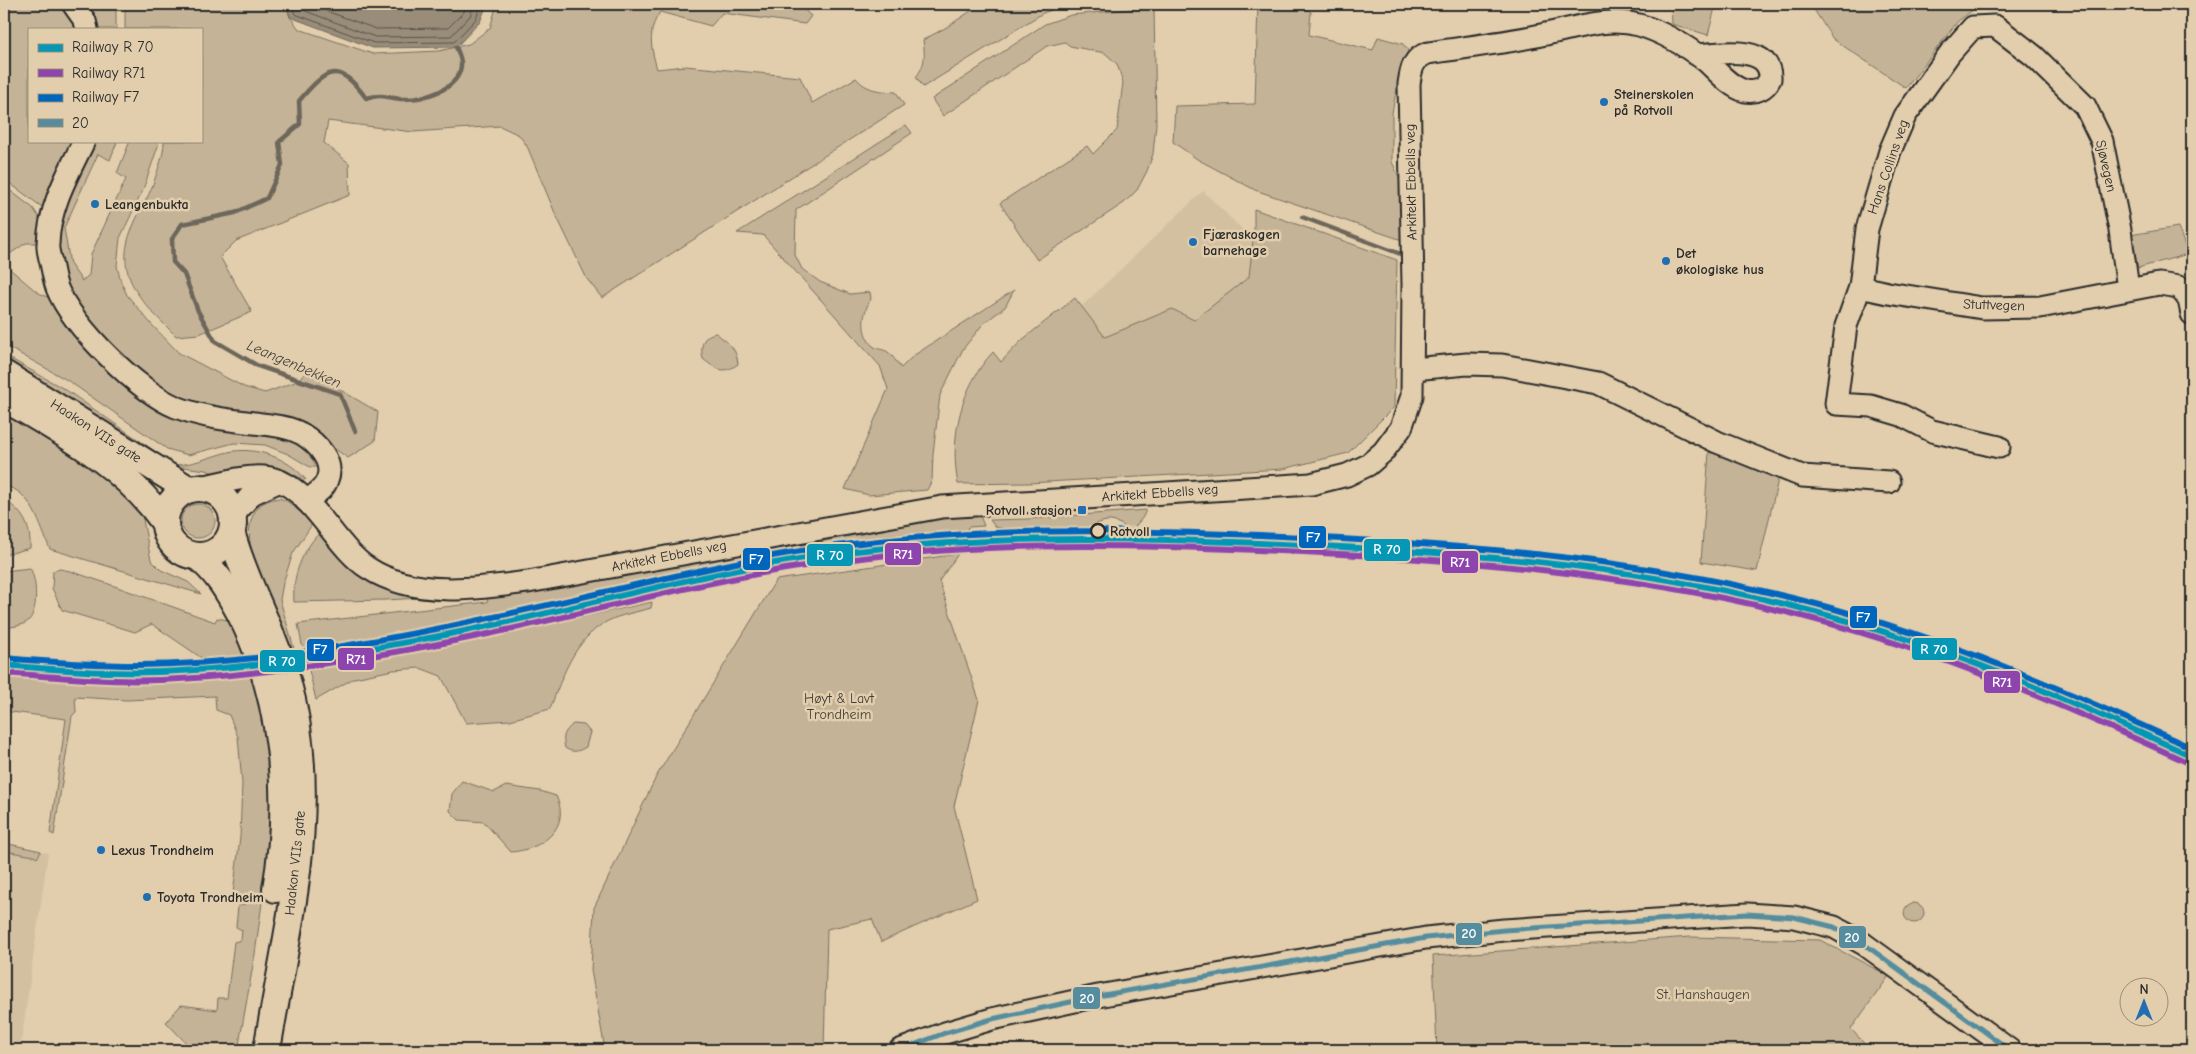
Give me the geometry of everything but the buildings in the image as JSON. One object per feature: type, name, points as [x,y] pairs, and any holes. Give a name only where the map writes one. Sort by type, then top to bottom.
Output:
[{"type":"main road","name":"Haakon VIIs gate","points":[[4,374],[194,488]]},
{"type":"main road","name":"Haakon VIIs gate","points":[[4,398],[94,452],[127,479],[150,502],[165,523]]},
{"type":"main road","points":[[194,488],[218,493],[225,499],[233,526],[215,552],[197,556],[178,549],[166,533],[165,523],[166,512],[171,502],[178,494],[194,488]]},
{"type":"main road","name":"Haakon VIIs gate","points":[[233,526],[237,552],[272,635],[287,681],[297,732],[302,786],[300,841],[295,889],[267,1050]]},
{"type":"main road","name":"Haakon VIIs gate","points":[[197,556],[213,569],[254,640],[268,683],[278,732],[284,783],[282,840],[277,885],[249,1050]]},
{"type":"street","points":[[73,4],[87,28]]},
{"type":"street","name":"Arkitekt Ebbells veg","points":[[194,488],[256,477],[266,477],[280,481],[287,484],[306,501],[348,551],[368,568],[390,579],[415,585],[443,588],[483,588],[528,582],[942,507],[1311,484],[1330,481],[1368,465],[1396,438],[1407,414],[1412,396],[1410,84],[1411,68],[1417,58],[1428,53],[1543,35],[1591,23],[1614,22],[1638,25],[1663,35],[1697,55]]},
{"type":"street","name":"Sjøvegen","points":[[1973,27],[1995,26],[2034,56],[2085,106],[2102,141],[2120,230],[2128,289]]},
{"type":"street","name":"Hans Collins veg","points":[[1973,27],[1950,53],[1905,116],[1890,152],[1867,229],[1860,287],[1846,326],[1836,404],[1871,406],[1902,415],[1932,431],[1999,447]]},
{"type":"street","points":[[84,142],[50,216],[47,246],[57,288],[70,311],[124,372],[175,407],[209,418],[283,427],[302,434],[324,453],[328,464],[328,479],[321,490],[306,501]]},
{"type":"street","points":[[2128,289],[2159,284],[2179,287],[2190,300],[2192,314]]},
{"type":"street","name":"Stuttvegen","points":[[1860,287],[1888,294],[1982,308],[2040,307],[2128,289]]},
{"type":"street","points":[[1413,369],[1467,364],[1502,365],[1598,383],[1717,442],[1802,476],[1889,482]]},
{"type":"street","points":[[233,526],[252,494],[280,481]]},
{"type":"street","points":[[900,1050],[945,1033],[992,1019],[1108,994],[1416,940],[1504,930],[1747,914],[1794,917],[1834,927],[1864,944],[2010,1050]]},
{"type":"shaded area","points":[[1203,191],[1321,306],[1020,382],[1081,307]]},
{"type":"shaded area","points":[[4,846],[48,853],[20,1050],[4,1050]]},
{"type":"green space","points":[[4,4],[63,4],[76,28],[28,28],[28,142],[79,142],[46,210],[4,179]]},
{"type":"green space","points":[[80,4],[116,4],[116,28],[92,28]]},
{"type":"green space","points":[[125,4],[286,4],[290,17],[299,29],[373,54],[439,51],[469,44],[490,28],[497,4],[798,4],[811,16],[805,24],[722,13],[711,26],[660,12],[653,26],[651,40],[657,69],[685,66],[800,77],[812,103],[856,78],[869,88],[879,91],[896,92],[904,105],[602,298],[587,279],[555,213],[527,146],[519,135],[500,126],[413,132],[328,121],[324,143],[349,163],[350,195],[236,241],[220,257],[252,312],[199,334],[176,336],[143,302],[135,290],[129,277],[126,263],[126,248],[133,225],[154,182],[162,157],[164,142],[202,142],[202,28],[125,28]]},
{"type":"green space","points":[[981,4],[1068,4],[1043,13],[923,87],[916,77],[922,68],[924,59],[923,40],[947,27]]},
{"type":"green space","points":[[1258,4],[1298,4],[1311,12],[1309,35],[1373,50],[1378,37],[1403,44],[1408,50],[1392,113],[1392,162],[1403,186],[1405,241],[1255,190],[1197,159],[1173,142],[1175,106],[1255,104]]},
{"type":"green space","points":[[1671,4],[1716,4],[1708,35],[1672,24]]},
{"type":"green space","points":[[1807,4],[1981,4],[1958,21],[1906,88],[1833,39],[1811,5]]},
{"type":"green space","points":[[1154,7],[1156,124],[1153,154],[1147,171],[1137,190],[1124,203],[1037,260],[1000,203],[1087,146],[1093,154],[1117,130],[1123,82],[1117,64],[1105,53],[1070,46],[1065,42],[1047,46],[943,116],[932,99],[1045,24],[1071,15]]},
{"type":"green space","points":[[906,125],[912,133],[796,210],[795,255],[802,269],[820,282],[850,294],[870,292],[871,299],[864,317],[866,336],[873,346],[890,354],[901,368],[913,356],[1014,290],[1005,307],[983,324],[963,349],[940,395],[932,480],[927,490],[869,495],[845,489],[888,389],[880,366],[763,235],[737,233]]},
{"type":"green space","points":[[90,142],[117,142],[110,160],[98,154],[64,228],[70,264],[82,281],[89,275],[91,254],[126,179],[117,173],[130,142],[158,142],[143,190],[120,238],[117,266],[127,295],[179,353],[244,387],[265,393],[295,382],[306,373],[320,378],[378,412],[375,441],[348,458],[312,433],[237,416],[162,394],[82,317],[56,259],[58,216]]},
{"type":"green space","points":[[4,186],[33,208],[42,222],[36,243],[26,243],[4,258]]},
{"type":"green space","points":[[1254,209],[1397,260],[1394,407],[1348,453],[1283,469],[1028,483],[958,484],[955,449],[960,414],[973,380],[993,352],[1001,362],[1022,340],[1075,298],[1105,337],[1172,309],[1194,320],[1249,277],[1254,231]]},
{"type":"green space","points":[[2178,227],[2188,254],[2138,268],[2130,235]]},
{"type":"green space","points":[[4,264],[37,292],[51,299],[124,379],[289,437],[310,449],[320,467],[310,467],[288,454],[265,445],[234,443],[188,455],[167,449],[67,380],[4,345]]},
{"type":"green space","points":[[716,333],[731,346],[736,354],[738,364],[733,367],[724,370],[716,368],[703,359],[703,342],[708,336]]},
{"type":"green space","points":[[4,355],[66,390],[175,465],[196,462],[228,452],[261,452],[291,466],[306,480],[277,468],[214,473],[206,470],[168,465],[4,362]]},
{"type":"green space","points":[[4,408],[42,430],[128,495],[142,515],[151,560],[161,570],[188,582],[201,594],[50,549],[34,511],[28,502],[22,494],[4,486]]},
{"type":"green space","points":[[1709,452],[1780,471],[1757,571],[1701,562]]},
{"type":"green space","points":[[279,498],[287,501],[313,523],[293,553],[283,583],[280,600],[295,652],[289,653],[256,566],[249,534],[253,514],[267,501]]},
{"type":"green space","points":[[4,500],[21,514],[29,533],[30,548],[4,555]]},
{"type":"green space","points":[[198,504],[205,505],[210,509],[214,514],[214,528],[210,533],[205,537],[198,538],[191,537],[186,533],[182,528],[181,521],[182,514],[186,509],[191,505]]},
{"type":"green space","points":[[1146,510],[1133,529],[1106,521],[1089,528],[1007,529],[995,527],[990,520],[1029,519]]},
{"type":"green space","points":[[979,513],[984,526],[968,527],[966,532],[853,543],[774,555],[644,580],[557,602],[334,646],[303,650],[298,624],[487,602],[488,597],[930,518]]},
{"type":"green space","points":[[319,533],[334,548],[454,596],[294,602],[299,564]]},
{"type":"green space","name":"Høyt & Lavt Trondheim","points":[[958,554],[939,581],[979,700],[954,806],[977,899],[881,942],[872,919],[827,929],[824,1050],[605,1050],[591,970],[594,908],[656,777],[776,580]]},
{"type":"green space","points":[[30,568],[36,596],[31,618],[22,624],[4,628],[4,571]]},
{"type":"green space","points":[[60,569],[106,583],[215,622],[217,618],[228,620],[244,655],[206,661],[152,624],[135,632],[62,610],[52,588],[53,571]]},
{"type":"green space","points":[[652,602],[651,608],[606,622],[585,639],[570,660],[550,709],[510,720],[466,723],[441,676],[420,668],[393,670],[354,678],[316,700],[308,666],[438,646]]},
{"type":"green space","points":[[253,672],[263,715],[272,788],[266,874],[255,954],[238,1050],[193,1050],[166,1022],[181,1005],[217,1010],[218,998],[227,998],[234,942],[241,940],[242,930],[236,927],[238,906],[247,904],[245,899],[233,894],[240,837],[242,783],[238,737],[229,715],[216,710],[215,696],[127,700],[75,697],[76,712],[72,716],[54,835],[50,833],[66,719],[4,711],[4,675],[105,682],[215,680],[221,676]]},
{"type":"green space","points":[[573,724],[584,725],[590,732],[586,747],[570,751],[565,748],[564,737]]},
{"type":"green space","points":[[462,781],[494,792],[506,786],[540,791],[556,796],[560,808],[560,818],[557,827],[543,842],[533,847],[511,852],[484,822],[459,820],[450,811],[452,794]]},
{"type":"green space","points":[[4,843],[41,851],[37,858],[4,851]]},
{"type":"green space","points":[[1914,903],[1921,906],[1924,913],[1921,920],[1914,923],[1907,920],[1904,913],[1907,906]]},
{"type":"green space","name":"St. Hanshaugen","points":[[1690,937],[1820,940],[1889,976],[1851,1029],[1870,1050],[1437,1050],[1433,956]]},
{"type":"water","points":[[286,4],[487,4],[480,22],[456,47],[373,48],[290,17]]},
{"type":"waterway","name":"Leangenbekken","points":[[355,431],[340,394],[258,366],[215,341],[198,311],[184,274],[173,262],[172,239],[182,224],[235,213],[267,198],[282,165],[279,142],[300,124],[299,101],[308,90],[325,76],[332,73],[348,78],[366,98],[381,96],[409,99],[428,96],[446,88],[458,75],[461,66],[456,47]]},
{"type":"waterway","points":[[1302,217],[1406,256]]},
{"type":"transit line","points":[[4,665],[82,671],[161,672],[287,661],[370,649],[494,625],[732,571],[812,557],[868,550],[979,541],[1091,539],[1260,543],[1400,550],[1539,562],[1609,571],[1747,595],[1864,626],[1960,658],[2054,695],[2192,756]]},
{"type":"transit line","name":"20","points":[[900,1050],[945,1033],[992,1019],[1098,996],[1426,938],[1504,930],[1747,914],[1794,917],[1834,927],[1864,944],[2010,1050]]},
{"type":"rail line","name":"F7","points":[[5,658],[72,663],[184,664],[228,661],[318,650],[533,609],[762,558],[858,543],[973,534],[1030,532],[1088,531],[1260,535],[1400,542],[1540,554],[1679,574],[1748,588],[1816,604],[1864,618],[1960,650],[2054,687],[2192,748]]},
{"type":"rail line","name":"R71","points":[[4,673],[82,679],[160,680],[286,669],[369,657],[493,633],[731,579],[811,565],[922,552],[1090,546],[1258,550],[1398,557],[1537,570],[1607,578],[1745,603],[1813,619],[1861,633],[1957,665],[2051,702],[2189,763]]},
{"type":"place","name":"Steinerskolen på Rotvoll","points":[[1604,102]]},
{"type":"place","name":"Leangenbukta","points":[[95,204]]},
{"type":"place","name":"Fjæraskogen barnehage","points":[[1193,242]]},
{"type":"place","name":"Det økologiske hus","points":[[1666,261]]},
{"type":"place","name":"Rotvoll stasjon","points":[[1082,510]]},
{"type":"place","name":"Rotvoll","points":[[1098,531]]},
{"type":"place","name":"Lexus Trondheim","points":[[101,850]]},
{"type":"place","name":"Toyota Trondheim","points":[[147,897]]}]
